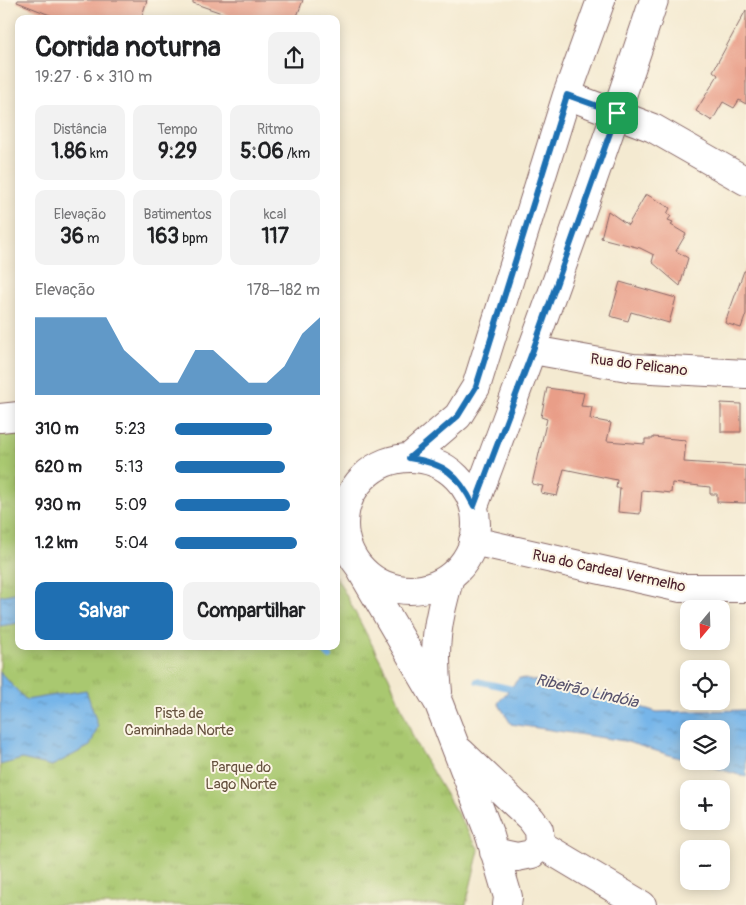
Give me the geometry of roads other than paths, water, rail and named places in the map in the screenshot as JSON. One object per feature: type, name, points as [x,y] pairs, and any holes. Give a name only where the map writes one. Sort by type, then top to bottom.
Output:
[{"type":"street","points":[[409,458],[458,416],[476,387],[567,95],[601,0]]},
{"type":"street","points":[[474,506],[533,350],[617,113],[654,0]]},
{"type":"street","points":[[567,95],[653,128],[746,181]]},
{"type":"street","name":"Rua do Pelicano","points":[[533,350],[633,368],[746,374]]},
{"type":"street","points":[[0,418],[15,416]]},
{"type":"street","points":[[360,567],[375,580],[393,588],[413,590],[432,586],[450,577],[458,570],[471,550],[476,527],[474,506],[464,486],[449,471],[430,461],[409,458],[380,465],[349,479],[349,497],[341,536],[439,704],[492,844],[508,897],[507,905]]},
{"type":"street","name":"Rua do Cardeal Vermelho","points":[[473,542],[681,588],[746,588]]},
{"type":"street","points":[[439,704],[434,660],[435,639],[450,577]]},
{"type":"street","points":[[456,747],[535,832]]},
{"type":"street","points":[[492,844],[504,816],[514,814],[535,832],[642,905]]},
{"type":"street","points":[[492,844],[517,857],[532,854],[535,832]]},
{"type":"water","points":[[15,593],[15,624],[0,626],[0,596]]},
{"type":"water","points":[[0,672],[26,700],[86,690],[98,726],[90,746],[52,766],[22,759],[0,765]]},
{"type":"water","points":[[519,678],[578,688],[657,712],[746,710],[746,777],[722,770],[730,770],[730,720],[680,720],[680,758],[624,741],[511,724],[498,703]]},
{"type":"waterway","name":"Ribeirão Lindóia","points":[[323,650],[330,657]]},
{"type":"waterway","name":"Ribeirão Lindóia","points":[[477,681],[517,690]]},
{"type":"park label","name":"Pista de Caminhada Norte","points":[[179,722]]},
{"type":"park label","name":"Parque do Lago Norte","points":[[241,776]]}]
